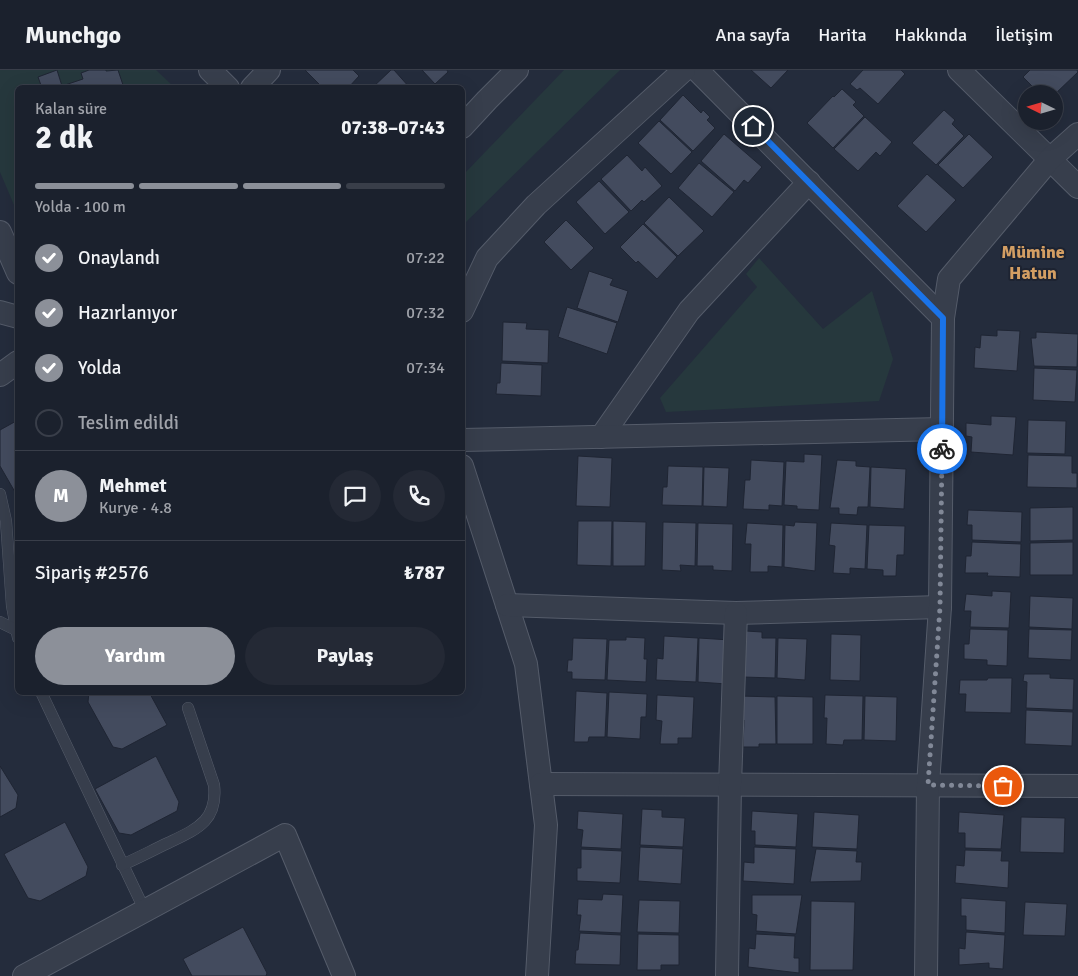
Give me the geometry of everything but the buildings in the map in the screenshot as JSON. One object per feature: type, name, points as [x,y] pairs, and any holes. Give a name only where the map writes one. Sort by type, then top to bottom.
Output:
[{"type":"street","points":[[210,70],[225,85]]},
{"type":"street","points":[[255,85],[269,70]]},
{"type":"street","points":[[465,124],[517,70]]},
{"type":"street","points":[[465,305],[487,258],[536,204],[684,70]]},
{"type":"street","points":[[697,70],[943,318]]},
{"type":"street","points":[[959,70],[1078,187]]},
{"type":"street","points":[[926,976],[928,785],[940,607],[943,318],[949,279],[1050,159],[1078,134]]},
{"type":"street","points":[[602,437],[689,312],[809,182]]},
{"type":"street","points":[[0,232],[15,267]]},
{"type":"street","points":[[0,312],[15,316]]},
{"type":"street","points":[[0,375],[15,364]]},
{"type":"street","points":[[465,440],[942,428]]},
{"type":"street","points":[[465,475],[526,664],[546,825],[537,976]]},
{"type":"street","points":[[507,605],[736,613],[940,607]]},
{"type":"street","points":[[727,976],[730,784],[736,613]]},
{"type":"street","points":[[541,784],[1078,786]]},
{"type":"street","points":[[24,976],[285,835],[344,976]]},
{"type":"lane","points":[[0,494],[6,521],[10,584],[15,620]]},
{"type":"lane","points":[[0,622],[15,633]]},
{"type":"lane","points":[[41,695],[145,911]]},
{"type":"lane","points":[[122,865],[195,831],[213,809],[214,785],[188,708]]},
{"type":"shaded area","points":[[0,70],[156,70],[172,85],[15,85],[15,207],[0,172]]},
{"type":"shaded area","points":[[564,70],[620,70],[465,223],[465,173]]},
{"type":"shaded area","points":[[759,258],[823,329],[872,291],[893,359],[879,401],[666,412],[660,398],[757,287],[746,274]]},
{"type":"way so far","points":[[942,449],[940,607],[928,785],[1003,786]]},
{"type":"district","name":"Mümine Hatun","points":[[1033,262]]},
{"type":"route","points":[[753,126],[943,318],[942,449]]}]
